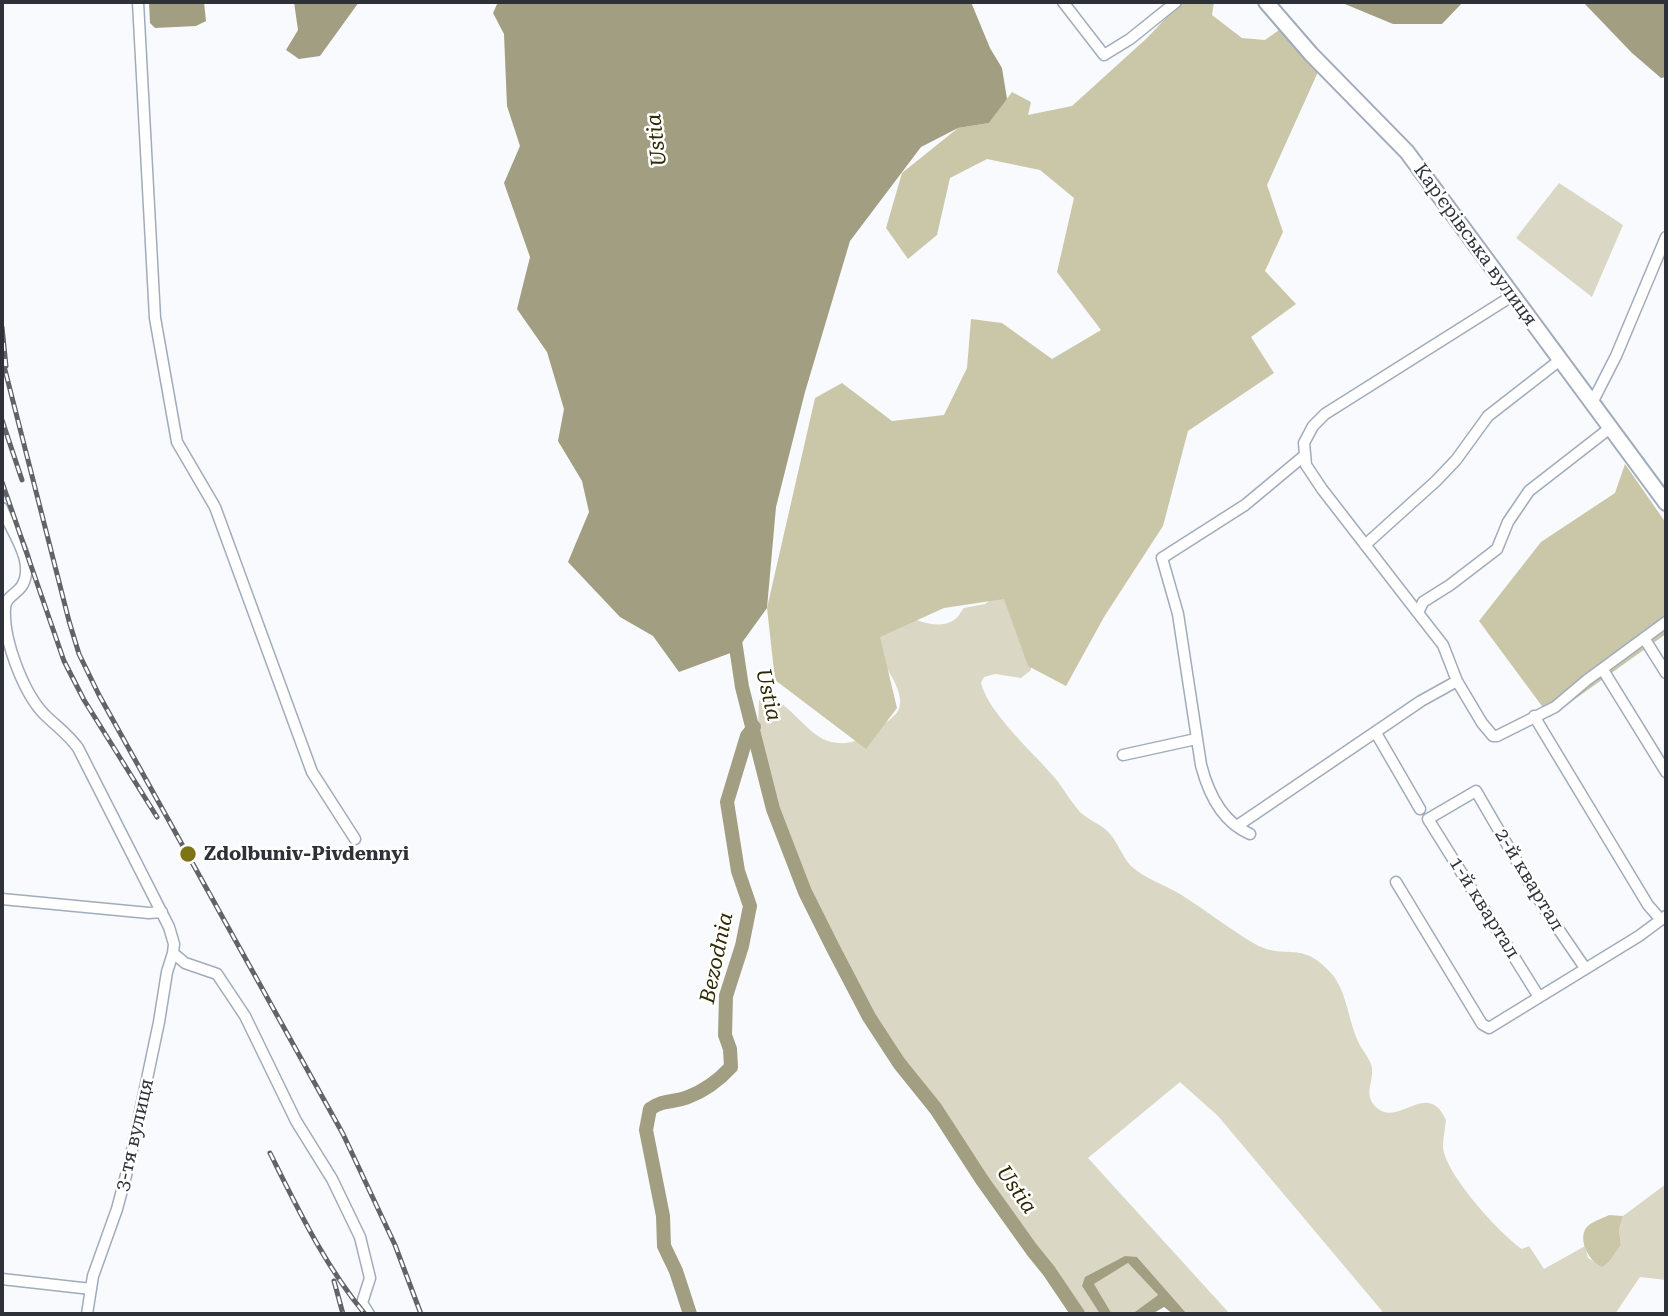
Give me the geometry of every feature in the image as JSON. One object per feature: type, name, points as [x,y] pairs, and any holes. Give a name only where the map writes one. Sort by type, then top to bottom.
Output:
[{"type":"street","points":[[138,2],[155,318],[177,442],[215,507],[312,772],[355,839]]},
{"type":"street","points":[[1063,2],[1104,55],[1130,39],[1176,2]]},
{"type":"street","name":"Кар'єрівська вулиця","points":[[1266,2],[1311,54],[1407,152],[1666,503]]},
{"type":"street","points":[[1592,403],[1616,356],[1666,237]]},
{"type":"street","points":[[1512,296],[1325,414],[1313,425],[1304,443],[1306,465],[1443,645],[1457,681],[1493,736],[1555,706],[1666,622]]},
{"type":"street","points":[[1365,545],[1436,481],[1456,460],[1488,416],[1560,360]]},
{"type":"street","points":[[1418,613],[1423,602],[1497,549],[1507,522],[1530,491],[1610,428]]},
{"type":"street","points":[[1250,834],[1222,812],[1207,786],[1196,739],[1178,614],[1162,558],[1245,505],[1305,455]]},
{"type":"street","points":[[2,508],[24,556],[27,570],[19,590],[8,597],[4,611],[21,676],[35,702],[78,748],[162,912],[174,944],[173,953],[185,964],[217,974],[245,1016],[296,1121],[332,1179],[360,1237],[370,1278],[362,1303],[369,1314]]},
{"type":"street","points":[[1644,638],[1666,673]]},
{"type":"street","points":[[1603,670],[1666,772]]},
{"type":"street","points":[[1237,826],[1421,701],[1457,681]]},
{"type":"street","points":[[1396,882],[1485,1026],[1489,1028],[1664,918],[1648,905],[1534,716]]},
{"type":"street","points":[[1376,733],[1420,809]]},
{"type":"street","points":[[1123,755],[1196,739]]},
{"type":"street","name":"1-й квартал","points":[[1476,791],[1428,819],[1539,997]]},
{"type":"street","name":"2-й квартал","points":[[1476,791],[1544,908],[1585,968]]},
{"type":"street","points":[[2,900],[162,912]]},
{"type":"street","name":"3-тя вулиця","points":[[87,1314],[93,1276],[117,1209],[129,1164],[173,953]]},
{"type":"street","points":[[2,1279],[91,1289]]},
{"type":"shaded area","points":[[1181,2],[1214,2],[1212,15],[1242,38],[1265,40],[1279,30],[1318,72],[1267,185],[1283,232],[1265,271],[1296,304],[1251,337],[1274,373],[1188,431],[1163,526],[1104,617],[1066,686],[1028,666],[1004,599],[944,608],[880,637],[897,708],[866,749],[775,680],[767,608],[815,398],[842,383],[892,421],[944,415],[967,368],[971,319],[1002,323],[1052,359],[1101,330],[1057,272],[1074,198],[1040,170],[987,159],[950,178],[937,235],[908,259],[886,228],[902,173],[958,128],[989,123],[1012,92],[1031,102],[1028,115],[1072,106],[1147,38]]},
{"type":"shaded area","points":[[1559,183],[1623,225],[1592,297],[1516,238]]},
{"type":"shaded area","points":[[1625,464],[1666,523],[1666,634],[1550,717],[1479,621],[1541,542],[1615,493]]},
{"type":"shaded area","points":[[1003,594],[1031,661],[1031,670],[1021,678],[995,674],[984,677],[981,683],[986,695],[1002,720],[1055,778],[1080,812],[1110,834],[1130,865],[1148,878],[1180,894],[1255,944],[1275,951],[1302,953],[1331,973],[1341,988],[1359,1044],[1371,1064],[1370,1095],[1374,1105],[1390,1113],[1422,1103],[1430,1103],[1438,1108],[1446,1120],[1443,1147],[1453,1172],[1501,1231],[1522,1249],[1529,1246],[1544,1269],[1585,1246],[1588,1258],[1602,1266],[1609,1262],[1621,1245],[1619,1230],[1623,1216],[1666,1184],[1666,1280],[1640,1277],[1615,1314],[1380,1314],[1382,1311],[1218,1116],[1180,1082],[1088,1158],[1230,1314],[1187,1314],[1137,1257],[1082,1286],[1100,1314],[1080,1314],[938,1106],[901,1062],[871,1014],[809,886],[779,807],[758,726],[759,701],[763,693],[782,704],[813,732],[828,741],[846,743],[862,738],[893,717],[900,703],[896,684],[866,639],[898,613],[926,623],[948,623],[964,608],[985,604],[995,596]]},
{"type":"shaded area","points":[[1609,1215],[1623,1216],[1619,1230],[1621,1245],[1602,1267],[1588,1254],[1583,1236],[1589,1225]]},
{"type":"shaded area","points":[[1128,1263],[1158,1295],[1132,1314],[1112,1314],[1094,1284]]},
{"type":"water","points":[[149,2],[204,2],[206,21],[196,26],[155,28],[150,23]]},
{"type":"water","points":[[294,2],[359,2],[320,56],[299,59],[286,50],[298,30]]},
{"type":"water","points":[[498,2],[971,2],[990,48],[1002,68],[1007,99],[989,123],[958,128],[921,147],[850,241],[805,392],[776,507],[767,608],[736,651],[679,672],[653,636],[620,617],[568,562],[589,512],[582,481],[558,441],[564,409],[547,352],[517,309],[530,257],[504,183],[520,146],[507,106],[504,34],[493,13]]},
{"type":"water","points":[[1340,2],[1463,2],[1442,24],[1393,24]]},
{"type":"water","points":[[1583,2],[1666,2],[1666,77],[1661,78],[1632,53]]},
{"type":"water","points":[[1125,1256],[1137,1257],[1187,1314],[1173,1314],[1164,1307],[1152,1314],[1132,1314],[1158,1295],[1128,1263],[1094,1284],[1112,1314],[1100,1314],[1082,1286],[1085,1277]]},
{"type":"waterway","name":"Ustia","points":[[734,634],[742,687],[773,809],[805,892],[833,948],[869,1017],[899,1063],[936,1109],[982,1180],[1078,1314]]},
{"type":"waterway","name":"Bezodnia","points":[[690,1314],[676,1271],[664,1246],[663,1216],[646,1130],[650,1109],[700,1092],[731,1067],[730,1049],[725,1035],[726,996],[742,946],[750,906],[738,871],[727,802],[747,736],[754,727]]},
{"type":"railway","points":[[2,327],[6,366]]},
{"type":"railway","points":[[2,358],[79,654],[99,695],[343,1134],[395,1245],[421,1314]]},
{"type":"railway","points":[[2,420],[22,480]]},
{"type":"railway","points":[[2,482],[64,661],[84,700],[157,817]]},
{"type":"railway","points":[[270,1153],[325,1257],[365,1314]]},
{"type":"railway","points":[[334,1281],[343,1314]]},
{"type":"place","name":"Zdolbuniv-Pivdennyi","points":[[188,854]]}]
